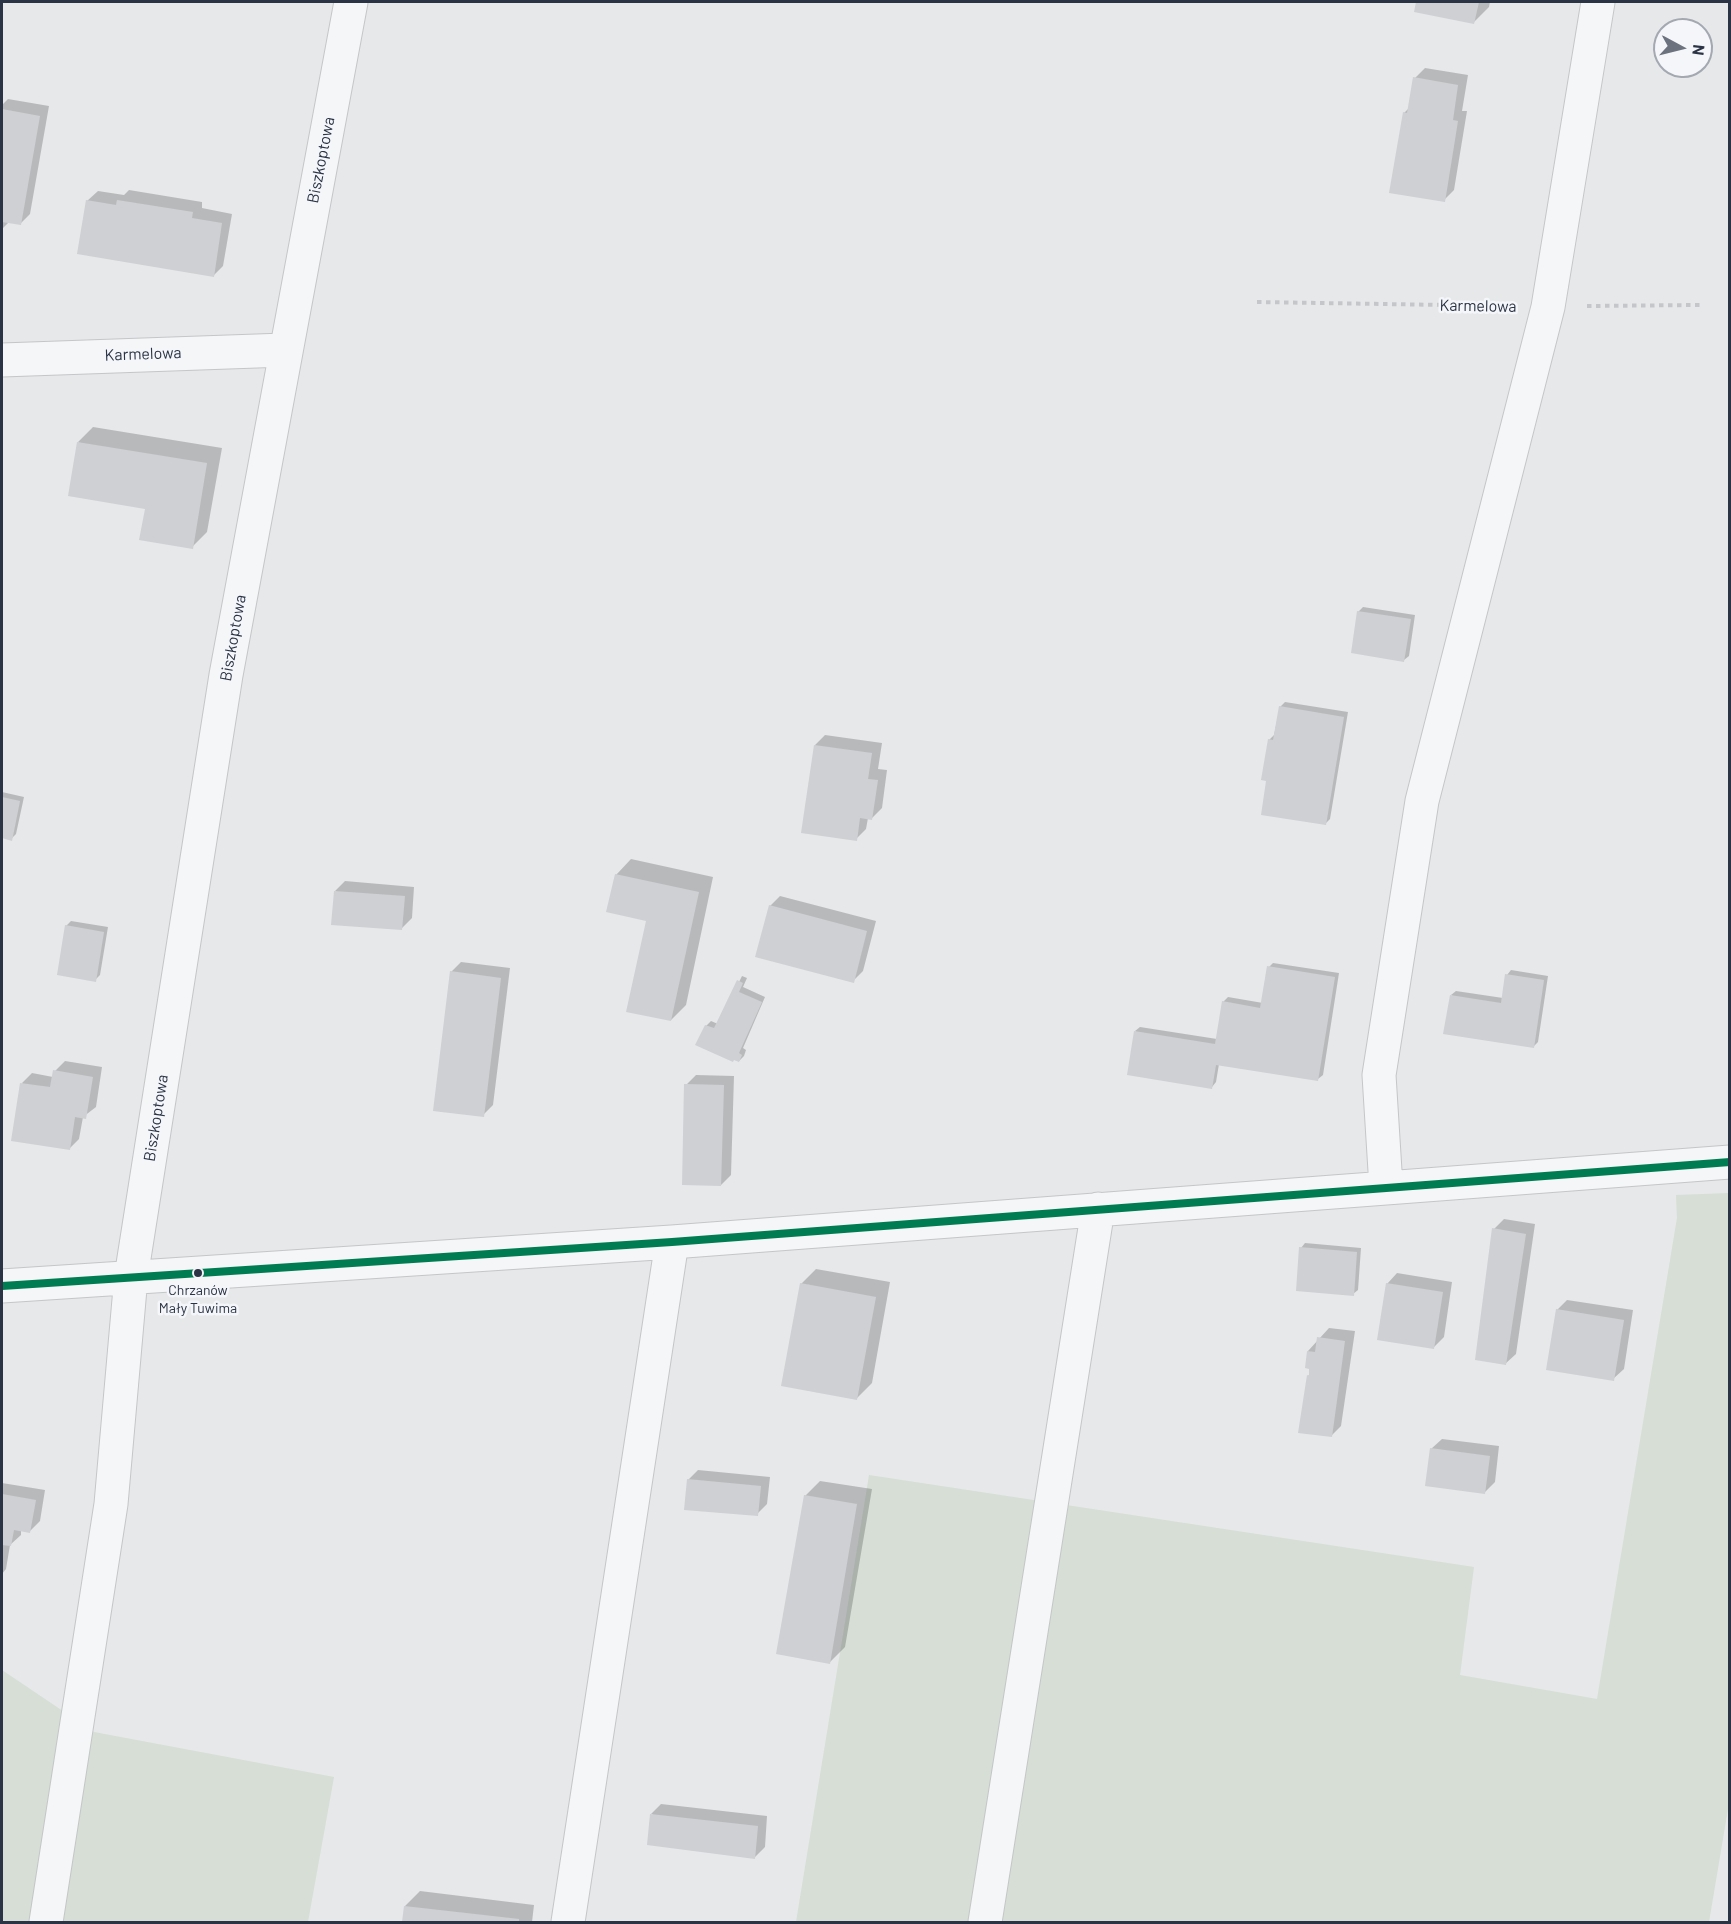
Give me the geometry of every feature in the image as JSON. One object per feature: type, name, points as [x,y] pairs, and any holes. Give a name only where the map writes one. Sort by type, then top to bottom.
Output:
[{"type":"street","name":"Biszkoptowa","points":[[46,1923],[111,1504],[131,1277],[226,675],[351,2]]},
{"type":"street","points":[[1386,1187],[1379,1074],[1422,801],[1548,307],[1598,2]]},
{"type":"street","name":"Karmelowa","points":[[2,360],[285,350]]},
{"type":"street","points":[[2,1286],[672,1242],[1730,1162]]},
{"type":"street","points":[[985,1923],[1098,1209]]},
{"type":"street","points":[[568,1923],[672,1242]]},
{"type":"path","name":"Karmelowa","points":[[1257,302],[1548,307],[1700,305]]},
{"type":"shaded area","points":[[1729,1193],[1730,1797],[1709,1922],[796,1922],[869,1475],[1474,1567],[1460,1675],[1597,1699],[1677,1218],[1676,1195]]},
{"type":"shaded area","points":[[2,1670],[94,1732],[334,1777],[308,1922],[2,1922]]},
{"type":"building","points":[[1416,2],[1479,2],[1474,24],[1414,12]]},
{"type":"building","points":[[1413,77],[1458,85],[1453,120],[1458,121],[1445,202],[1389,193],[1403,112],[1407,113]]},
{"type":"building","points":[[2,109],[40,116],[21,225],[2,222]]},
{"type":"building","points":[[86,200],[116,205],[117,200],[193,212],[192,218],[222,223],[214,277],[77,254]]},
{"type":"building","points":[[77,442],[207,463],[193,549],[139,540],[145,509],[68,496]]},
{"type":"building","points":[[1357,611],[1411,619],[1404,662],[1351,653]]},
{"type":"building","points":[[1279,706],[1344,717],[1326,825],[1261,815],[1266,781],[1261,780],[1268,739],[1273,740]]},
{"type":"building","points":[[814,745],[872,753],[868,779],[878,780],[872,820],[860,818],[857,841],[801,833]]},
{"type":"building","points":[[2,797],[20,801],[12,841],[2,838]]},
{"type":"building","points":[[615,874],[699,892],[671,1021],[626,1012],[646,921],[606,912]]},
{"type":"building","points":[[334,891],[405,896],[402,930],[331,925]]},
{"type":"building","points":[[769,905],[867,931],[854,983],[755,957]]},
{"type":"building","points":[[65,925],[104,932],[96,982],[57,975]]},
{"type":"building","points":[[1267,966],[1335,977],[1318,1081],[1216,1065],[1212,1089],[1127,1075],[1134,1031],[1215,1044],[1222,1001],[1260,1008]]},
{"type":"building","points":[[450,971],[501,978],[484,1117],[433,1111]]},
{"type":"building","points":[[1505,974],[1544,980],[1534,1048],[1443,1034],[1450,995],[1501,1003]]},
{"type":"building","points":[[737,980],[743,983],[739,992],[762,1002],[739,1053],[742,1055],[739,1062],[734,1060],[733,1062],[695,1045],[705,1025],[714,1028]]},
{"type":"building","points":[[53,1070],[93,1077],[86,1119],[75,1117],[70,1150],[11,1141],[20,1083],[50,1087]]},
{"type":"building","points":[[684,1084],[724,1085],[721,1186],[682,1185]]},
{"type":"building","points":[[1492,1228],[1526,1234],[1506,1365],[1475,1360]]},
{"type":"building","points":[[1299,1247],[1357,1252],[1354,1296],[1296,1291]]},
{"type":"building","points":[[800,1283],[876,1297],[857,1400],[781,1386]]},
{"type":"building","points":[[1386,1283],[1443,1292],[1434,1349],[1377,1340]]},
{"type":"building","points":[[1556,1309],[1624,1320],[1614,1381],[1546,1370]]},
{"type":"building","points":[[1317,1337],[1345,1341],[1332,1437],[1298,1433],[1307,1375],[1309,1376],[1309,1369],[1305,1368],[1307,1351],[1315,1352]]},
{"type":"building","points":[[1430,1448],[1490,1456],[1485,1494],[1425,1486]]},
{"type":"building","points":[[687,1479],[761,1486],[758,1516],[684,1510]]},
{"type":"building","points":[[2,1494],[36,1500],[30,1533],[14,1530],[11,1546],[2,1545]]},
{"type":"building","points":[[804,1495],[857,1504],[830,1664],[776,1654]]},
{"type":"building","points":[[650,1814],[758,1826],[755,1859],[647,1845]]},
{"type":"building","points":[[404,1906],[519,1919],[519,1922],[402,1922]]},
{"type":"transit line","points":[[2,1286],[672,1242],[1730,1162]]},
{"type":"place","name":"Chrzanów Mały Tuwima","points":[[198,1273]]}]
